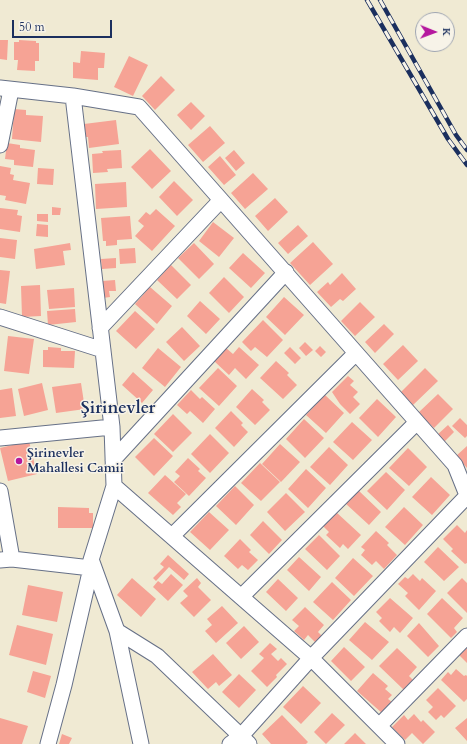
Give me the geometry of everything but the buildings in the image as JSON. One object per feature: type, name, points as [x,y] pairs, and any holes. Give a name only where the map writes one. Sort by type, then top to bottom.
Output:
[{"type":"street","points":[[0,145],[6,89],[73,96],[139,107],[456,466],[467,495],[311,658],[240,741],[157,656],[117,631]]},
{"type":"street","points":[[48,744],[64,685],[91,564],[114,486],[112,427],[73,96]]},
{"type":"street","points":[[100,328],[221,200]]},
{"type":"street","points":[[113,460],[286,272]]},
{"type":"street","points":[[0,317],[103,350]]},
{"type":"street","points":[[172,536],[356,353]]},
{"type":"street","points":[[241,597],[417,422]]},
{"type":"street","points":[[0,438],[112,427]]},
{"type":"street","points":[[114,486],[311,658],[397,744]]},
{"type":"street","points":[[0,491],[6,560],[91,564]]},
{"type":"street","points":[[91,564],[117,631],[141,744]]},
{"type":"street","points":[[379,726],[467,636]]},
{"type":"railway","points":[[367,0],[448,139],[467,165]]},
{"type":"railway","points":[[380,0],[456,135],[467,150]]},
{"type":"place","name":"Şirinevler Mahallesi Camii","points":[[19,461]]},
{"type":"district","name":"Şirinevler","points":[[118,409]]}]
